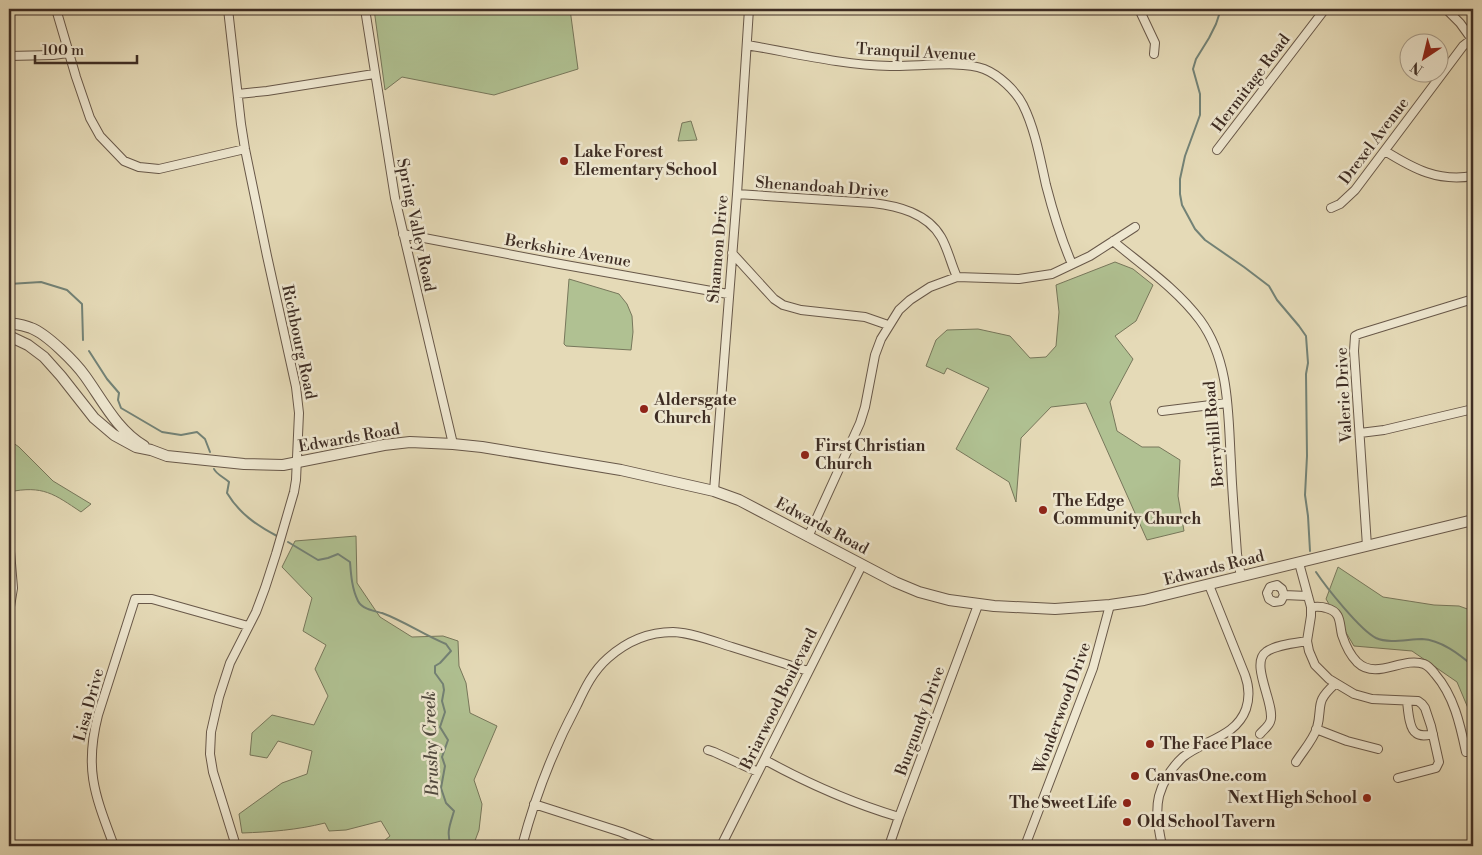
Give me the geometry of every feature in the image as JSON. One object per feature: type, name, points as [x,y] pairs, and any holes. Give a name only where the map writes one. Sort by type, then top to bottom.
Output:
[{"type":"street","points":[[56,9],[86,110],[94,126],[108,145],[124,161],[139,168],[159,169],[245,149]]},
{"type":"street","name":"Richbourg Road","points":[[228,9],[245,149],[266,256],[296,387],[299,413],[294,492],[265,588],[228,671],[215,713],[210,743],[213,772],[236,846]]},
{"type":"street","name":"Spring Valley Road","points":[[365,9],[389,169],[453,444]]},
{"type":"street","name":"Shannon Drive","points":[[714,491],[749,9]]},
{"type":"street","points":[[1139,9],[1155,44],[1154,54]]},
{"type":"street","name":"Hermitage Road","points":[[1217,150],[1325,9]]},
{"type":"street","points":[[1446,9],[1473,40]]},
{"type":"street","name":"Drexel Avenue","points":[[1331,208],[1351,196],[1463,46],[1473,40]]},
{"type":"street","name":"Tranquil Avenue","points":[[747,45],[861,64],[967,66],[984,69],[992,73],[1014,92],[1026,112],[1057,222],[1072,264]]},
{"type":"street","points":[[9,56],[68,53]]},
{"type":"street","points":[[238,94],[374,74]]},
{"type":"street","points":[[1385,151],[1406,164],[1433,176],[1452,179],[1473,176]]},
{"type":"street","name":"Shenandoah Drive","points":[[737,194],[873,203],[892,205],[903,209],[924,219],[937,232],[944,242],[956,277]]},
{"type":"street","points":[[808,536],[860,423],[875,355],[888,325],[899,310],[914,297],[956,277],[1006,279],[1032,278],[1052,274],[1090,256],[1135,227]]},
{"type":"street","name":"Berkshire Avenue","points":[[403,234],[728,294]]},
{"type":"street","name":"Berryhill Road","points":[[1113,241],[1159,279],[1200,320],[1217,352],[1228,403],[1237,554],[1241,577]]},
{"type":"street","points":[[732,252],[774,299],[783,305],[801,310],[865,317],[888,325]]},
{"type":"street","name":"Valerie Drive","points":[[1367,546],[1354,351],[1356,336],[1473,299]]},
{"type":"street","name":"Edwards Road","points":[[9,323],[32,328],[64,352],[84,374],[115,421],[140,444],[151,450]]},
{"type":"street","name":"Edwards Road","points":[[9,336],[28,345],[51,364],[94,418],[106,429],[136,446],[167,456],[244,464],[283,465],[388,444],[410,442],[482,447],[620,470],[714,491],[739,500],[895,582],[919,592],[978,605],[1055,609],[1110,605],[1144,600],[1473,520]]},
{"type":"street","points":[[1162,411],[1228,403]]},
{"type":"street","points":[[1360,434],[1473,409]]},
{"type":"street","points":[[9,539],[13,588],[9,613]]},
{"type":"street","points":[[1299,563],[1311,607],[1307,640],[1315,665],[1336,684],[1354,694],[1372,699],[1418,701],[1425,708],[1433,734],[1439,762],[1438,766],[1398,778]]},
{"type":"street","name":"Briarwood Boulevard","points":[[721,846],[862,565]]},
{"type":"street","points":[[1162,846],[1158,808],[1160,794],[1168,775],[1184,757],[1223,735],[1236,725],[1243,716],[1248,699],[1245,674],[1209,585]]},
{"type":"street","points":[[1284,595],[1307,596]]},
{"type":"street","name":"Lisa Drive","points":[[114,846],[93,786],[91,751],[98,715],[135,600],[152,599],[248,626]]},
{"type":"street","name":"Burgundy Drive","points":[[889,846],[978,605]]},
{"type":"street","name":"Wonderwood Drive","points":[[1025,846],[1093,668],[1110,605]]},
{"type":"street","points":[[1311,607],[1326,607],[1336,612],[1341,622],[1342,634],[1350,652],[1356,661],[1363,666],[1386,669],[1407,663],[1415,663],[1430,667],[1450,695],[1460,725],[1466,752]]},
{"type":"street","points":[[522,846],[534,804],[549,764],[590,680],[598,668],[619,649],[645,636],[671,632],[711,640],[808,671]]},
{"type":"street","points":[[1260,734],[1271,719],[1260,665],[1262,655],[1274,648],[1307,640]]},
{"type":"street","points":[[1296,762],[1316,729],[1323,696],[1336,684]]},
{"type":"street","points":[[1406,701],[1413,730],[1417,734],[1433,734]]},
{"type":"street","points":[[1316,729],[1347,741],[1378,749]]},
{"type":"street","points":[[708,750],[758,772]]},
{"type":"street","points":[[765,760],[820,788],[899,816]]},
{"type":"street","points":[[534,804],[621,832],[656,846]]},
{"type":"green space","points":[[374,9],[570,9],[578,69],[494,95],[402,77],[385,90]]},
{"type":"green space","points":[[691,121],[697,140],[678,141],[682,123]]},
{"type":"green space","points":[[1115,262],[1133,269],[1153,285],[1136,321],[1115,336],[1133,359],[1110,402],[1117,431],[1142,447],[1159,447],[1180,460],[1178,496],[1184,531],[1147,540],[1086,403],[1051,407],[1021,438],[1016,502],[1009,482],[956,449],[989,388],[947,368],[944,374],[926,366],[936,340],[947,330],[978,329],[1010,336],[1030,358],[1046,357],[1056,346],[1059,312],[1056,285]]},
{"type":"green space","points":[[569,279],[619,294],[627,304],[632,316],[631,350],[566,346],[564,344]]},
{"type":"green space","points":[[9,440],[19,447],[53,481],[91,504],[81,512],[48,493],[31,490],[9,492]]},
{"type":"green space","points":[[356,536],[357,583],[380,617],[412,637],[443,636],[458,641],[459,666],[466,683],[470,713],[497,726],[474,780],[482,804],[479,830],[473,846],[378,846],[390,836],[381,821],[346,830],[329,831],[325,823],[284,830],[242,833],[239,814],[282,783],[307,774],[312,751],[278,741],[267,758],[250,755],[252,733],[272,715],[314,725],[328,696],[315,669],[326,645],[303,631],[312,598],[282,567],[295,541]]},
{"type":"green space","points":[[1338,567],[1383,597],[1434,605],[1459,606],[1473,611],[1473,720],[1457,682],[1412,651],[1354,646],[1326,599]]},
{"type":"waterway","points":[[1221,9],[1216,24],[1196,59],[1193,69],[1200,94],[1200,115],[1185,156],[1180,179],[1180,194],[1182,205],[1195,229],[1205,240],[1269,286],[1277,300],[1306,336],[1308,363],[1306,374],[1307,456],[1305,495],[1310,551]]},
{"type":"waterway","name":"Brushy Creek","points":[[9,284],[41,282],[67,290],[82,304],[83,340]]},
{"type":"waterway","name":"Brushy Creek","points":[[89,351],[107,379],[119,393],[118,400],[121,408],[162,432],[181,435],[197,432],[205,439],[210,452]]},
{"type":"waterway","name":"Brushy Creek","points":[[214,469],[229,482],[227,493],[237,507],[255,523],[277,536]]},
{"type":"waterway","name":"Brushy Creek","points":[[288,542],[318,560],[338,554],[350,562],[354,592],[362,606],[390,616],[446,644],[451,651],[435,666],[435,673],[443,684],[444,690],[442,701],[445,712],[440,727],[448,740],[442,757],[445,766],[441,788],[446,803],[454,811],[449,832],[451,846]]},
{"type":"waterway","points":[[1316,572],[1353,618],[1376,638],[1393,641],[1422,639],[1436,642],[1456,652],[1473,666]]},
{"type":"place","name":"Lake Forest Elementary School","points":[[564,161]]},
{"type":"place","name":"Aldersgate Church","points":[[644,409]]},
{"type":"place","name":"First Christian Church","points":[[805,455]]},
{"type":"place","name":"The Edge Community Church","points":[[1043,510]]},
{"type":"place","name":"The Face Place","points":[[1150,744]]},
{"type":"place","name":"CanvasOne.com","points":[[1135,776]]},
{"type":"place","name":"Next High School","points":[[1367,798]]},
{"type":"place","name":"The Sweet Life","points":[[1127,803]]},
{"type":"place","name":"Old School Tavern","points":[[1127,822]]}]
